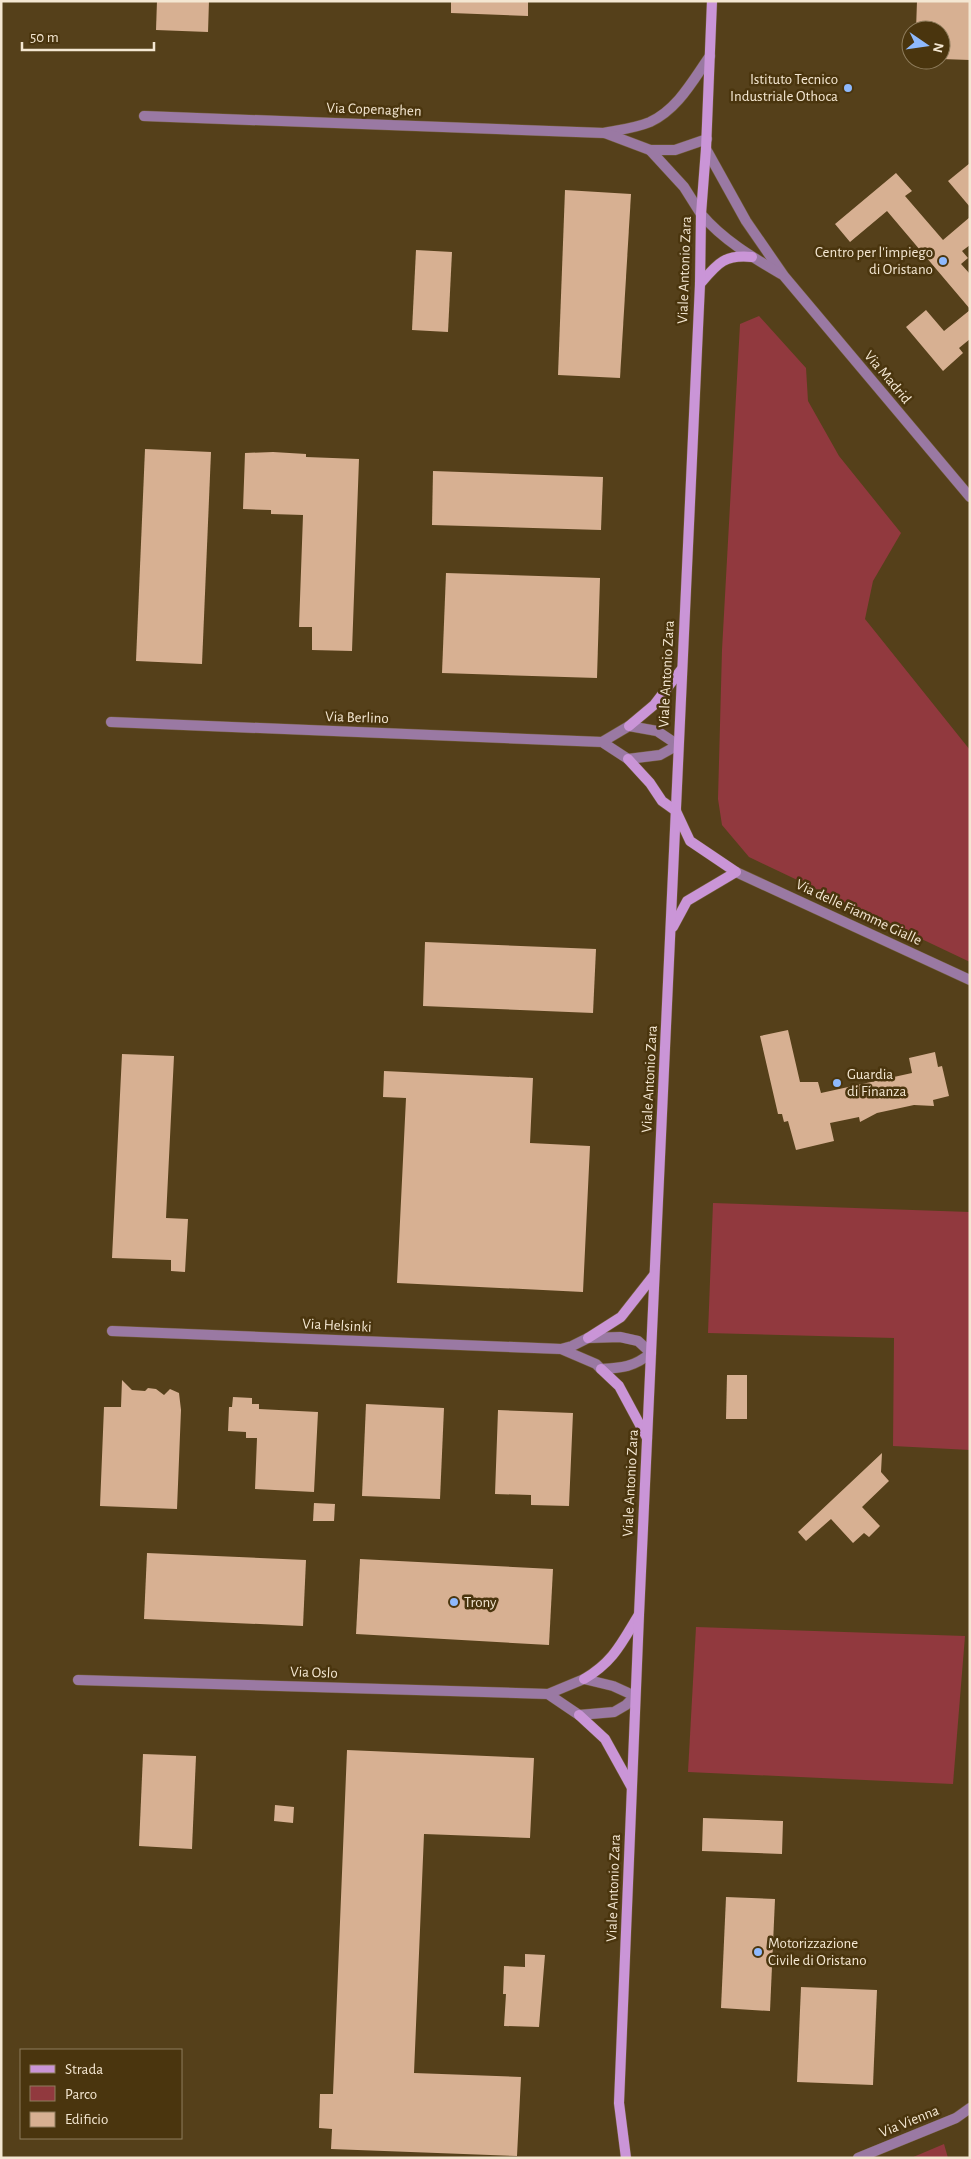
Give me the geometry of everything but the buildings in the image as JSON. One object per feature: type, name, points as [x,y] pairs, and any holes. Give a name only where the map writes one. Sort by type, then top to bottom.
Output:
[{"type":"main road","name":"Viale Antonio Zara","points":[[626,2158],[619,2103],[654,1275],[712,1]]},
{"type":"main road","points":[[700,284],[725,259],[737,255],[752,257]]},
{"type":"main road","points":[[629,726],[654,705],[682,670]]},
{"type":"main road","points":[[628,759],[650,783],[662,800],[676,811],[690,841],[736,872],[686,901],[670,931]]},
{"type":"main road","points":[[588,1338],[620,1317],[654,1275]]},
{"type":"main road","points":[[601,1369],[619,1386],[647,1438]]},
{"type":"main road","points":[[584,1679],[601,1669],[615,1654],[639,1615]]},
{"type":"main road","points":[[579,1715],[605,1739],[632,1786]]},
{"type":"street","name":"Via Copenaghen","points":[[144,116],[604,133],[650,122],[669,110],[710,56]]},
{"type":"street","name":"Via Copenaghen","points":[[604,133],[650,150],[675,150],[706,144]]},
{"type":"street","name":"Via Madrid","points":[[706,144],[746,221],[784,276],[970,497]]},
{"type":"street","name":"Via Copenaghen","points":[[650,150],[684,187],[701,214]]},
{"type":"street","name":"Via Madrid","points":[[701,214],[714,230],[752,257],[784,276]]},
{"type":"street","name":"Via Berlino","points":[[111,722],[602,742]]},
{"type":"street","points":[[629,726],[657,731],[678,744],[660,754],[628,759],[602,742],[629,726]]},
{"type":"street","name":"Via delle Fiamme Gialle","points":[[736,872],[970,980]]},
{"type":"street","name":"Via Helsinki","points":[[112,1331],[561,1349],[588,1338],[620,1337],[638,1341],[651,1353]]},
{"type":"street","name":"Via Helsinki","points":[[561,1349],[596,1364],[601,1369]]},
{"type":"street","points":[[601,1369],[620,1368],[638,1363],[651,1353]]},
{"type":"street","points":[[548,1694],[579,1715],[614,1712],[636,1696],[612,1686],[584,1679]]},
{"type":"street","name":"Via Oslo","points":[[78,1680],[548,1694],[584,1679]]},
{"type":"street","name":"Via Vienna","points":[[858,2158],[956,2118],[970,2108]]},
{"type":"green space","points":[[759,316],[806,368],[808,401],[839,456],[901,533],[873,581],[865,619],[970,750],[970,962],[749,857],[722,825],[718,799],[722,650],[740,324]]},
{"type":"green space","points":[[713,1203],[970,1212],[970,1450],[893,1446],[894,1338],[708,1333]]},
{"type":"green space","points":[[696,1627],[965,1636],[953,1784],[688,1772]]},
{"type":"green space","points":[[944,2144],[948,2158],[911,2158]]},
{"type":"place","name":"Istituto Tecnico Industriale Othoca","points":[[848,88]]},
{"type":"place","name":"Centro per l'impiego di Oristano","points":[[943,261]]},
{"type":"place","name":"Guardia di Finanza","points":[[837,1083]]},
{"type":"place","name":"Trony","points":[[454,1602]]},
{"type":"place","name":"Motorizzazione Civile di Oristano","points":[[758,1952]]}]
